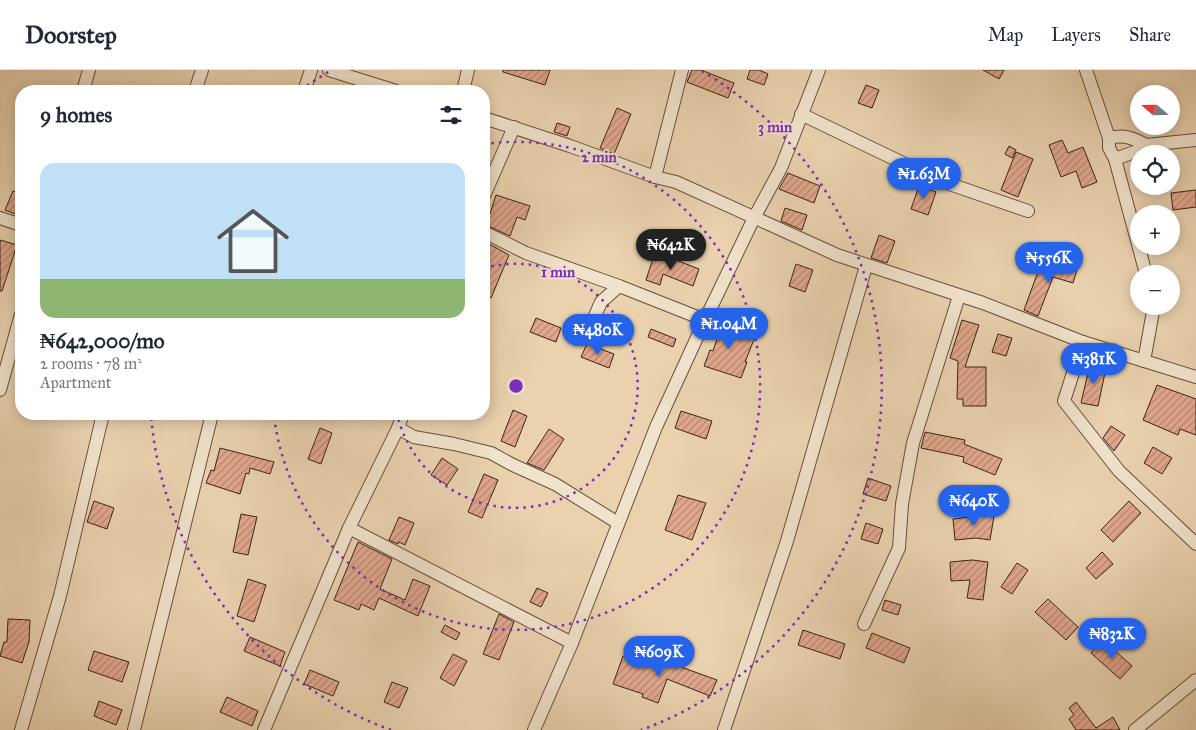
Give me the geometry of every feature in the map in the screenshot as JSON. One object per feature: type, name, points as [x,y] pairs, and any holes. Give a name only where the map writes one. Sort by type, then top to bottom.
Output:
[{"type":"street","points":[[85,85],[89,70]]},
{"type":"street","points":[[197,85],[202,70]]},
{"type":"street","points":[[306,85],[311,70]]},
{"type":"street","points":[[329,70],[377,85]]},
{"type":"street","points":[[464,85],[468,70]]},
{"type":"street","points":[[655,177],[682,70]]},
{"type":"street","points":[[534,730],[572,643],[656,427],[705,320],[780,168],[819,70]]},
{"type":"street","points":[[1086,70],[1109,138],[1109,148],[1115,159],[1144,265]]},
{"type":"street","points":[[801,114],[938,180],[1028,211]]},
{"type":"street","points":[[490,120],[655,177],[676,182],[837,255],[866,266],[960,296],[1082,342],[1196,377]]},
{"type":"street","points":[[490,182],[514,127]]},
{"type":"street","points":[[1109,138],[1118,136],[1132,137],[1146,145],[1196,140]]},
{"type":"street","points":[[1115,159],[1130,154]]},
{"type":"street","points":[[0,218],[15,223]]},
{"type":"street","points":[[490,235],[526,253],[620,286],[705,320]]},
{"type":"street","points":[[724,730],[787,541],[866,266]]},
{"type":"street","points":[[591,325],[601,302],[620,286]]},
{"type":"street","points":[[864,624],[899,548],[902,504],[913,443],[960,296]]},
{"type":"street","points":[[1144,361],[1152,315]]},
{"type":"street","points":[[0,390],[15,336]]},
{"type":"street","points":[[1082,342],[1064,401],[1119,471],[1196,544]]},
{"type":"street","points":[[20,730],[60,596],[102,420]]},
{"type":"street","points":[[134,730],[211,420]]},
{"type":"street","points":[[264,730],[349,528],[401,420]]},
{"type":"street","points":[[398,428],[414,437],[491,453],[555,484],[618,523]]},
{"type":"street","points":[[349,528],[572,643]]},
{"type":"street","points":[[1135,730],[1196,680]]},
{"type":"building","points":[[503,70],[550,70],[545,85],[503,72]]},
{"type":"building","points":[[692,70],[701,70],[734,83],[728,98],[687,82]]},
{"type":"building","points":[[750,70],[759,70],[768,74],[764,85],[747,79]]},
{"type":"building","points":[[983,70],[1004,70],[999,79]]},
{"type":"building","points":[[866,85],[879,90],[872,108],[858,103]]},
{"type":"building","points":[[617,108],[631,114],[614,154],[600,148]]},
{"type":"building","points":[[557,123],[570,127],[567,136],[554,132]]},
{"type":"building","points":[[1062,140],[1068,153],[1083,147],[1097,182],[1082,188],[1076,171],[1061,177],[1049,145]]},
{"type":"building","points":[[1009,146],[1016,150],[1012,158],[1005,154]]},
{"type":"building","points":[[1016,152],[1033,159],[1018,197],[1001,190]]},
{"type":"building","points":[[788,173],[820,186],[814,203],[779,189]]},
{"type":"building","points":[[919,186],[936,192],[928,215],[911,209]]},
{"type":"building","points":[[1196,190],[1196,207],[1180,209],[1180,205],[1172,205],[1171,195],[1180,195],[1180,192]]},
{"type":"building","points":[[13,191],[15,192],[15,214],[5,210]]},
{"type":"building","points":[[496,195],[530,206],[525,220],[517,217],[510,236],[490,227],[490,214]]},
{"type":"building","points":[[785,208],[807,215],[802,230],[781,221]]},
{"type":"building","points":[[879,235],[895,241],[887,263],[871,258]]},
{"type":"building","points":[[0,240],[15,244],[15,251],[2,291],[0,291]]},
{"type":"building","points":[[490,244],[509,255],[490,298]]},
{"type":"building","points":[[654,255],[675,263],[676,260],[699,269],[693,286],[663,274],[660,285],[646,280]]},
{"type":"building","points":[[1065,259],[1079,263],[1073,283],[1053,277],[1038,316],[1024,310],[1036,277],[1044,263],[1061,270]]},
{"type":"building","points":[[796,264],[813,270],[805,292],[789,286]]},
{"type":"building","points":[[536,318],[561,328],[556,342],[530,332]]},
{"type":"building","points":[[714,320],[755,337],[741,378],[704,366],[710,350],[713,351],[718,336],[709,332]]},
{"type":"building","points":[[962,320],[979,325],[965,367],[986,367],[986,406],[963,406],[963,399],[957,399],[958,361],[950,358]]},
{"type":"building","points":[[651,329],[676,339],[673,347],[648,337]]},
{"type":"building","points":[[998,334],[1012,338],[1006,356],[992,352]]},
{"type":"building","points":[[587,344],[614,354],[609,368],[581,357]]},
{"type":"building","points":[[1090,364],[1106,368],[1098,406],[1081,403]]},
{"type":"building","points":[[1157,385],[1196,399],[1196,435],[1180,429],[1178,435],[1143,420]]},
{"type":"building","points":[[513,410],[527,416],[515,447],[501,441]]},
{"type":"building","points":[[681,411],[712,421],[706,439],[675,428]]},
{"type":"building","points":[[1111,426],[1125,435],[1114,451],[1103,438]]},
{"type":"building","points":[[320,428],[332,433],[321,464],[308,459]]},
{"type":"building","points":[[549,429],[564,439],[544,470],[527,463]]},
{"type":"building","points":[[925,432],[965,440],[964,444],[1002,459],[995,475],[963,462],[964,457],[921,448]]},
{"type":"building","points":[[1153,447],[1172,458],[1162,474],[1144,463]]},
{"type":"building","points":[[220,448],[274,462],[270,474],[250,468],[249,474],[246,473],[240,494],[206,483],[211,470],[214,471]]},
{"type":"building","points":[[442,458],[458,469],[447,485],[431,475]]},
{"type":"building","points":[[484,474],[498,480],[482,518],[468,512]]},
{"type":"building","points":[[868,478],[891,486],[886,501],[863,494]]},
{"type":"building","points":[[678,495],[706,503],[692,540],[665,530]]},
{"type":"building","points":[[94,501],[114,508],[107,529],[87,522]]},
{"type":"building","points":[[1129,501],[1141,513],[1113,542],[1101,530]]},
{"type":"building","points":[[978,513],[994,516],[990,540],[976,538],[955,540],[953,519],[977,516]]},
{"type":"building","points":[[241,514],[257,517],[248,555],[233,552]]},
{"type":"building","points":[[399,517],[414,523],[405,545],[389,540]]},
{"type":"building","points":[[866,523],[883,529],[878,544],[861,539]]},
{"type":"building","points":[[358,542],[392,559],[380,589],[405,600],[413,579],[430,586],[418,616],[379,598],[374,610],[361,604],[359,610],[334,600]]},
{"type":"building","points":[[1102,552],[1113,564],[1096,579],[1086,568]]},
{"type":"building","points":[[972,560],[988,562],[983,600],[967,598],[970,580],[951,581],[950,562]]},
{"type":"building","points":[[1017,563],[1028,570],[1012,594],[1001,587]]},
{"type":"building","points":[[248,579],[266,585],[254,622],[237,616]]},
{"type":"building","points":[[537,588],[548,593],[541,607],[530,602]]},
{"type":"building","points":[[1048,599],[1078,627],[1066,640],[1035,612]]},
{"type":"building","points":[[885,600],[901,605],[898,615],[882,610]]},
{"type":"building","points":[[499,614],[514,622],[499,660],[483,654]]},
{"type":"building","points":[[8,619],[30,620],[29,642],[22,663],[0,656],[4,642],[7,642]]},
{"type":"building","points":[[445,625],[460,633],[456,640],[441,632]]},
{"type":"building","points":[[803,630],[845,644],[840,659],[798,645]]},
{"type":"building","points":[[872,633],[910,648],[904,663],[866,648]]},
{"type":"building","points":[[250,637],[285,652],[280,666],[244,651]]},
{"type":"building","points":[[1103,640],[1132,666],[1120,679],[1091,653]]},
{"type":"building","points":[[94,651],[129,662],[122,682],[88,670]]},
{"type":"building","points":[[453,654],[467,661],[454,686],[440,678]]},
{"type":"building","points":[[623,656],[653,666],[656,658],[717,680],[710,696],[667,679],[658,703],[642,697],[643,694],[613,684]]},
{"type":"building","points":[[310,670],[339,682],[333,696],[304,684]]},
{"type":"building","points":[[392,682],[408,688],[399,708],[384,702]]},
{"type":"building","points":[[227,697],[258,711],[252,726],[220,712]]},
{"type":"building","points":[[99,701],[122,710],[116,725],[94,716]]},
{"type":"building","points":[[1076,702],[1096,728],[1113,717],[1120,730],[1076,730],[1069,719],[1074,715],[1069,708]]}]
